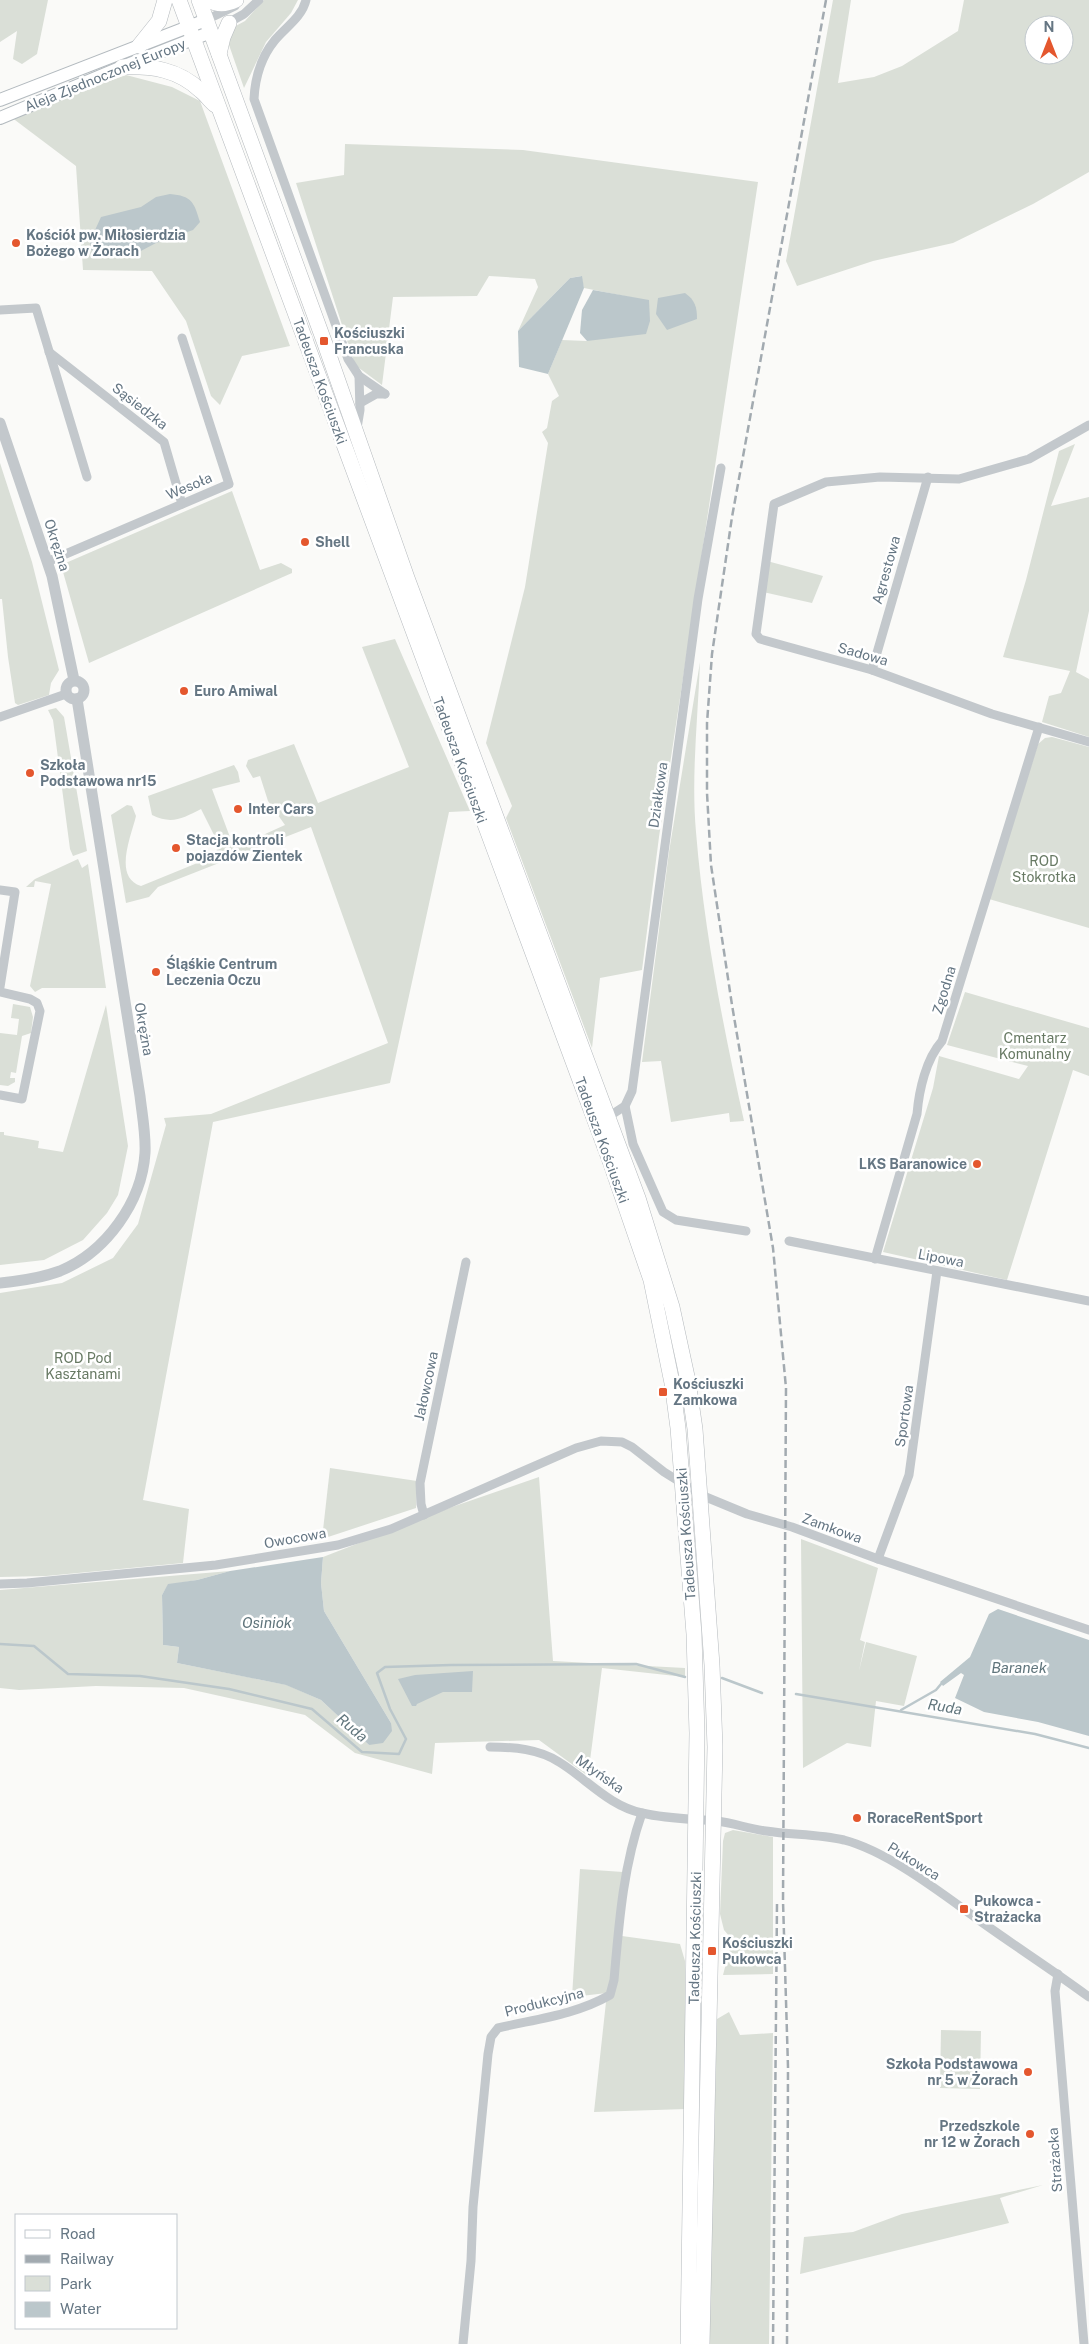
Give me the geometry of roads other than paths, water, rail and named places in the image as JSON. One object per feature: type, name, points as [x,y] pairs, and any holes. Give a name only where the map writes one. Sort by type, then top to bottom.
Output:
[{"type":"main road","points":[[139,46],[159,21],[165,0]]},
{"type":"main road","name":"Tadeusza Kościuszki","points":[[179,0],[646,1264],[672,1384],[678,1428],[696,1674],[696,1820],[688,2344]]},
{"type":"main road","name":"Tadeusza Kościuszki","points":[[199,0],[324,341],[356,436],[642,1207],[672,1307],[688,1381],[701,1494],[714,1695],[714,1821],[702,2344]]},
{"type":"main road","points":[[208,0],[216,4],[226,4],[236,0]]},
{"type":"main road","points":[[219,54],[222,36],[229,23]]},
{"type":"main road","name":"Aleja Zjednoczonej Europy","points":[[0,118],[122,67],[208,26]]},
{"type":"main road","name":"Aleja Zjednoczonej Europy","points":[[0,100],[139,46],[191,33]]},
{"type":"main road","points":[[122,67],[139,66],[175,72],[202,91],[219,108]]},
{"type":"street","points":[[208,26],[243,0]]},
{"type":"street","points":[[208,26],[229,23],[244,14],[259,0]]},
{"type":"street","points":[[306,0],[304,9],[273,42],[265,56],[255,85],[254,99],[348,359],[359,376],[385,394],[376,394],[360,403]]},
{"type":"street","points":[[0,310],[36,308],[87,477]]},
{"type":"street","name":"Wesoła","points":[[47,562],[229,484],[182,338]]},
{"type":"street","name":"Sąsiedzka","points":[[49,352],[164,442],[182,504]]},
{"type":"street","points":[[356,436],[360,403],[359,376]]},
{"type":"street","name":"Okrężna","points":[[0,423],[47,562],[65,628],[74,680]]},
{"type":"street","points":[[928,477],[959,478],[1029,459],[1089,425]]},
{"type":"street","name":"Działkowa","points":[[625,1106],[632,1091],[635,1072],[698,599],[721,468]]},
{"type":"street","name":"Sadowa","points":[[928,477],[880,477],[826,482],[774,504],[756,634],[760,639],[872,670],[992,714],[1089,742]]},
{"type":"street","name":"Agrestowa","points":[[872,670],[928,477]]},
{"type":"street","points":[[0,717],[84,694],[84,689],[79,681],[74,680],[68,683],[65,688],[71,697]]},
{"type":"street","name":"Okrężna","points":[[0,1283],[26,1280],[60,1270],[93,1251],[113,1231],[131,1203],[136,1193],[144,1164],[145,1142],[141,1103],[71,697]]},
{"type":"street","name":"Zgodna","points":[[875,1259],[917,1114],[918,1097],[934,1050],[942,1041],[1039,727]]},
{"type":"street","points":[[0,890],[15,892],[0,987]]},
{"type":"street","points":[[0,992],[30,998],[37,1003],[40,1011],[22,1098],[0,1094]]},
{"type":"street","points":[[608,1117],[625,1106],[634,1144],[663,1212],[676,1220],[746,1231]]},
{"type":"street","name":"Lipowa","points":[[789,1241],[1089,1301]]},
{"type":"street","name":"Jałowcowa","points":[[424,1515],[421,1504],[420,1483],[466,1262]]},
{"type":"street","name":"Sportowa","points":[[878,1559],[910,1474],[937,1272]]},
{"type":"street","name":"Zamkowa","points":[[576,1448],[601,1441],[622,1442],[632,1447],[654,1466],[701,1494],[747,1514],[792,1527],[878,1559],[1089,1630]]},
{"type":"street","name":"Owocowa","points":[[0,1584],[216,1565],[296,1552],[359,1539],[424,1515],[576,1448]]},
{"type":"street","name":"Młyńska","points":[[490,1747],[519,1748],[539,1753],[558,1761],[597,1790],[623,1806],[642,1813],[696,1820]]},
{"type":"street","name":"Produkcyjna","points":[[463,2344],[471,2261],[473,2207],[491,2037],[498,2028],[554,2017],[593,2005],[610,1995],[614,1980],[628,1857],[642,1813]]},
{"type":"street","name":"Pukowca","points":[[696,1820],[714,1821],[767,1832],[816,1835],[846,1841],[866,1848],[894,1862],[1089,1997]]},
{"type":"street","name":"Strażacka","points":[[1058,1974],[1055,1990],[1084,2344]]},
{"type":"water","points":[[170,194],[188,198],[194,205],[200,222],[193,230],[156,243],[139,252],[113,255],[91,250],[90,241],[101,217],[141,207],[156,197]]},
{"type":"water","points":[[582,276],[584,288],[548,374],[519,367],[518,331],[570,278]]},
{"type":"water","points":[[593,290],[649,300],[650,321],[646,334],[587,341],[580,333],[582,310]]},
{"type":"water","points":[[685,293],[695,304],[697,319],[667,330],[656,314],[658,298]]},
{"type":"water","name":"Osiniok","points":[[323,1557],[321,1583],[324,1611],[391,1723],[392,1731],[383,1743],[369,1745],[321,1700],[286,1685],[177,1663],[179,1647],[163,1645],[162,1595],[168,1584],[197,1580],[230,1571]]},
{"type":"water","name":"Baranek","points":[[998,1609],[1089,1640],[1089,1736],[1038,1722],[984,1712],[955,1698],[964,1675],[961,1673],[943,1686],[940,1682],[970,1657],[989,1614]]},
{"type":"water","points":[[473,1671],[472,1692],[443,1692],[416,1706],[412,1706],[398,1679],[415,1675]]},
{"type":"waterway","name":"Ruda","points":[[0,1644],[34,1646],[68,1674],[140,1676],[229,1689],[312,1709],[362,1752],[399,1754],[406,1739],[390,1709],[377,1673],[385,1667],[636,1664],[685,1677]]},
{"type":"waterway","name":"Ruda","points":[[722,1678],[762,1693]]},
{"type":"waterway","points":[[901,1710],[936,1690],[941,1684]]},
{"type":"waterway","name":"Ruda","points":[[796,1694],[1035,1734],[1089,1748]]},
{"type":"railway","points":[[787,2344],[788,2067],[783,1901],[786,1388],[773,1248],[732,1005],[711,865],[707,793],[707,723],[712,654],[732,517],[826,0]]},
{"type":"railway","points":[[773,2344],[777,1904]]},
{"type":"place","name":"Kościół pw. Miłosierdzia Bożego w Żorach","points":[[16,243]]},
{"type":"place","name":"Kościuszki Francuska","points":[[324,341]]},
{"type":"place","name":"Shell","points":[[305,542]]},
{"type":"place","name":"Euro Amiwal","points":[[184,691]]},
{"type":"place","name":"Szkoła Podstawowa nr15","points":[[30,773]]},
{"type":"place","name":"Inter Cars","points":[[238,809]]},
{"type":"place","name":"Stacja kontroli pojazdów Zientek","points":[[176,848]]},
{"type":"place","name":"Śląśkie Centrum Leczenia Oczu","points":[[156,972]]},
{"type":"place","name":"LKS Baranowice","points":[[977,1164]]},
{"type":"place","name":"Kościuszki Zamkowa","points":[[663,1392]]},
{"type":"place","name":"RoraceRentSport","points":[[857,1818]]},
{"type":"place","name":"Pukowca - Strażacka","points":[[964,1909]]},
{"type":"place","name":"Kościuszki Pukowca","points":[[712,1951]]},
{"type":"place","name":"Szkoła Podstawowa nr 5 w Żorach","points":[[1028,2072]]},
{"type":"place","name":"Przedszkole nr 12 w Żorach","points":[[1030,2134]]},
{"type":"park label","name":"ROD Stokrotka","points":[[1044,870]]},
{"type":"park label","name":"Cmentarz Komunalny","points":[[1035,1046]]},
{"type":"park label","name":"ROD Pod Kasztanami","points":[[83,1366]]}]
